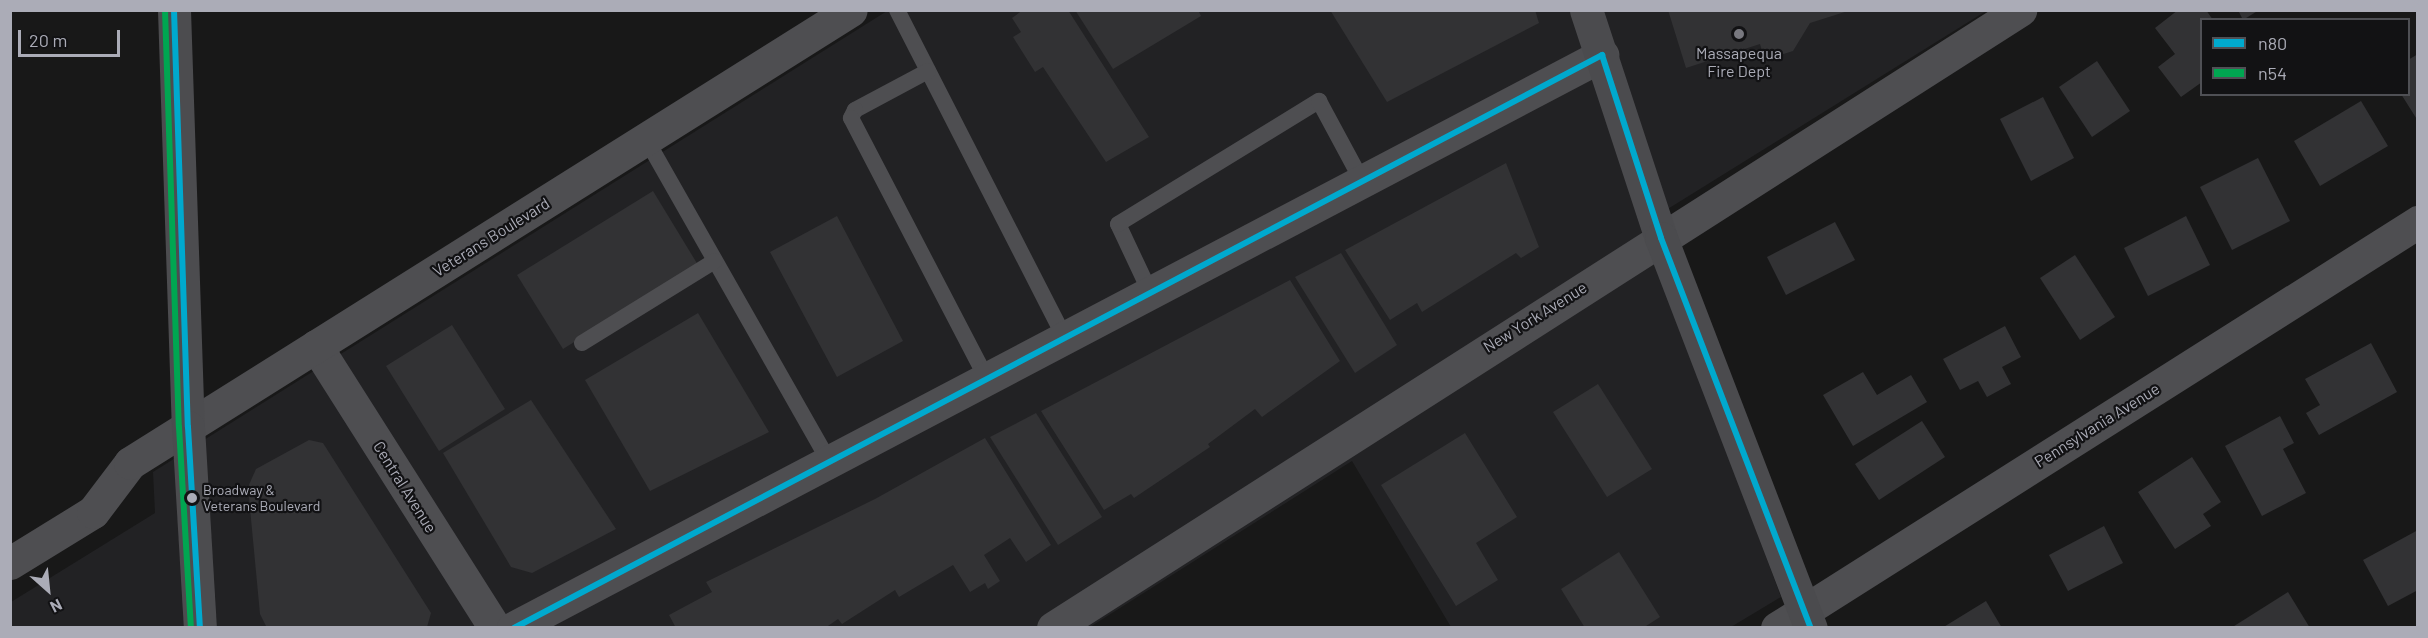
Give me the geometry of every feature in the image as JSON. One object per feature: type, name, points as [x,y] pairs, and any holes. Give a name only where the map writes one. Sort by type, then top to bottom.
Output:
[{"type":"main road","points":[[174,10],[189,427],[200,627]]},
{"type":"main road","points":[[1586,10],[1660,238],[1797,622]]},
{"type":"street","name":"Veterans Boulevard","points":[[10,563],[93,512],[130,463],[851,10]]},
{"type":"street","name":"New York Avenue","points":[[1053,627],[2020,10]]},
{"type":"street","points":[[513,627],[1602,55]]},
{"type":"street","name":"Pennsylvania Avenue","points":[[1797,622],[2418,222]]},
{"type":"street","name":"Central Avenue","points":[[316,346],[495,627]]},
{"type":"lane","points":[[897,10],[1065,338]]},
{"type":"lane","points":[[928,71],[855,111],[851,118],[987,379]]},
{"type":"lane","points":[[1150,292],[1118,224],[1319,101],[1362,181]]},
{"type":"lane","points":[[646,139],[830,461]]},
{"type":"lane","points":[[582,343],[715,261]]},
{"type":"shaded area","points":[[887,11],[1986,11],[1642,225],[1781,597],[1731,627],[1451,627],[1352,461],[1090,627],[11,628],[11,602],[155,513],[153,472]]},
{"type":"building","points":[[1023,10],[1068,10],[1149,137],[1106,162],[1043,67],[1035,72],[1013,37],[1021,32],[1012,18]]},
{"type":"building","points":[[1075,10],[1198,10],[1201,16],[1113,69]]},
{"type":"building","points":[[1330,10],[1535,10],[1539,23],[1387,102]]},
{"type":"building","name":"Massapequa Fire Dept","points":[[1668,10],[1848,11],[1810,23],[1793,51],[1765,60],[1760,44],[1686,68]]},
{"type":"building","points":[[2178,10],[2206,10],[2212,18],[2200,18],[2200,83],[2181,97],[2158,67],[2175,54],[2155,28]]},
{"type":"building","points":[[2238,10],[2259,10],[2246,18],[2242,18]]},
{"type":"building","points":[[2418,54],[2418,121],[2402,96],[2410,96],[2410,59]]},
{"type":"building","points":[[2097,61],[2130,111],[2092,137],[2059,87]]},
{"type":"building","points":[[2043,97],[2074,158],[2031,181],[2000,119]]},
{"type":"building","points":[[2361,101],[2388,146],[2320,186],[2294,141]]},
{"type":"building","points":[[2258,158],[2290,221],[2232,250],[2200,187]]},
{"type":"building","points":[[1506,163],[1539,247],[1521,258],[1516,253],[1422,312],[1417,303],[1390,320],[1345,250]]},
{"type":"building","points":[[653,191],[698,265],[563,349],[517,275]]},
{"type":"building","points":[[837,216],[903,341],[837,377],[770,252]]},
{"type":"building","points":[[2186,216],[2210,265],[2148,296],[2124,248]]},
{"type":"building","points":[[1835,222],[1855,260],[1786,295],[1767,257]]},
{"type":"building","points":[[1341,253],[1397,345],[1355,373],[1295,277]]},
{"type":"building","points":[[2075,255],[2115,317],[2080,340],[2040,278]]},
{"type":"building","points":[[1290,280],[1340,361],[1262,417],[1255,409],[1208,444],[1210,447],[1134,498],[1131,494],[1104,510],[1041,411]]},
{"type":"building","points":[[698,313],[769,432],[650,491],[585,380]]},
{"type":"building","points":[[452,325],[505,409],[439,451],[386,366]]},
{"type":"building","points":[[2005,326],[2021,357],[2002,367],[2011,384],[1987,397],[1978,381],[1960,390],[1943,359]]},
{"type":"building","points":[[2371,343],[2397,392],[2319,435],[2306,413],[2320,405],[2305,379]]},
{"type":"building","points":[[1863,372],[1877,395],[1911,375],[1927,402],[1853,446],[1823,395]]},
{"type":"building","points":[[1598,384],[1652,469],[1607,497],[1553,412]]},
{"type":"building","points":[[531,400],[616,529],[532,573],[511,567],[443,453]]},
{"type":"building","points":[[1036,413],[1102,517],[1058,545],[990,437]]},
{"type":"building","points":[[2280,416],[2294,443],[2283,449],[2306,493],[2262,516],[2225,446]]},
{"type":"building","points":[[1922,421],[1945,457],[1879,500],[1855,464]]},
{"type":"building","points":[[1465,433],[1517,517],[1476,543],[1498,580],[1456,606],[1381,485]]},
{"type":"building","points":[[985,438],[1051,545],[1026,562],[1010,538],[984,555],[1000,581],[988,589],[985,583],[970,592],[953,565],[899,597],[895,590],[842,624],[838,619],[825,628],[676,628],[669,615],[712,592],[706,582],[875,499]]},
{"type":"building","points":[[309,440],[323,443],[431,613],[427,627],[267,628],[260,614],[248,487],[256,469]]},
{"type":"building","points":[[2192,457],[2221,502],[2203,514],[2211,526],[2175,549],[2138,492]]},
{"type":"building","points":[[2104,526],[2123,563],[2068,591],[2049,555]]},
{"type":"building","points":[[2418,530],[2418,590],[2388,606],[2363,560]]},
{"type":"building","points":[[1619,552],[1660,617],[1643,628],[1585,628],[1561,589]]},
{"type":"building","points":[[2288,592],[2310,628],[2231,628]]},
{"type":"building","points":[[1986,601],[2002,628],[1942,628]]},
{"type":"transit line","name":"n54","points":[[165,10],[179,427],[191,628]]},
{"type":"transit line","name":"n80","points":[[174,10],[188,427],[200,628]]},
{"type":"transit line","name":"n80","points":[[1602,55],[1661,238],[1811,628]]},
{"type":"transit line","name":"n80","points":[[514,628],[1602,55]]},
{"type":"place","name":"Massapequa Fire Dept","points":[[1739,34]]},
{"type":"place","name":"Broadway & Veterans Boulevard","points":[[192,498]]}]
